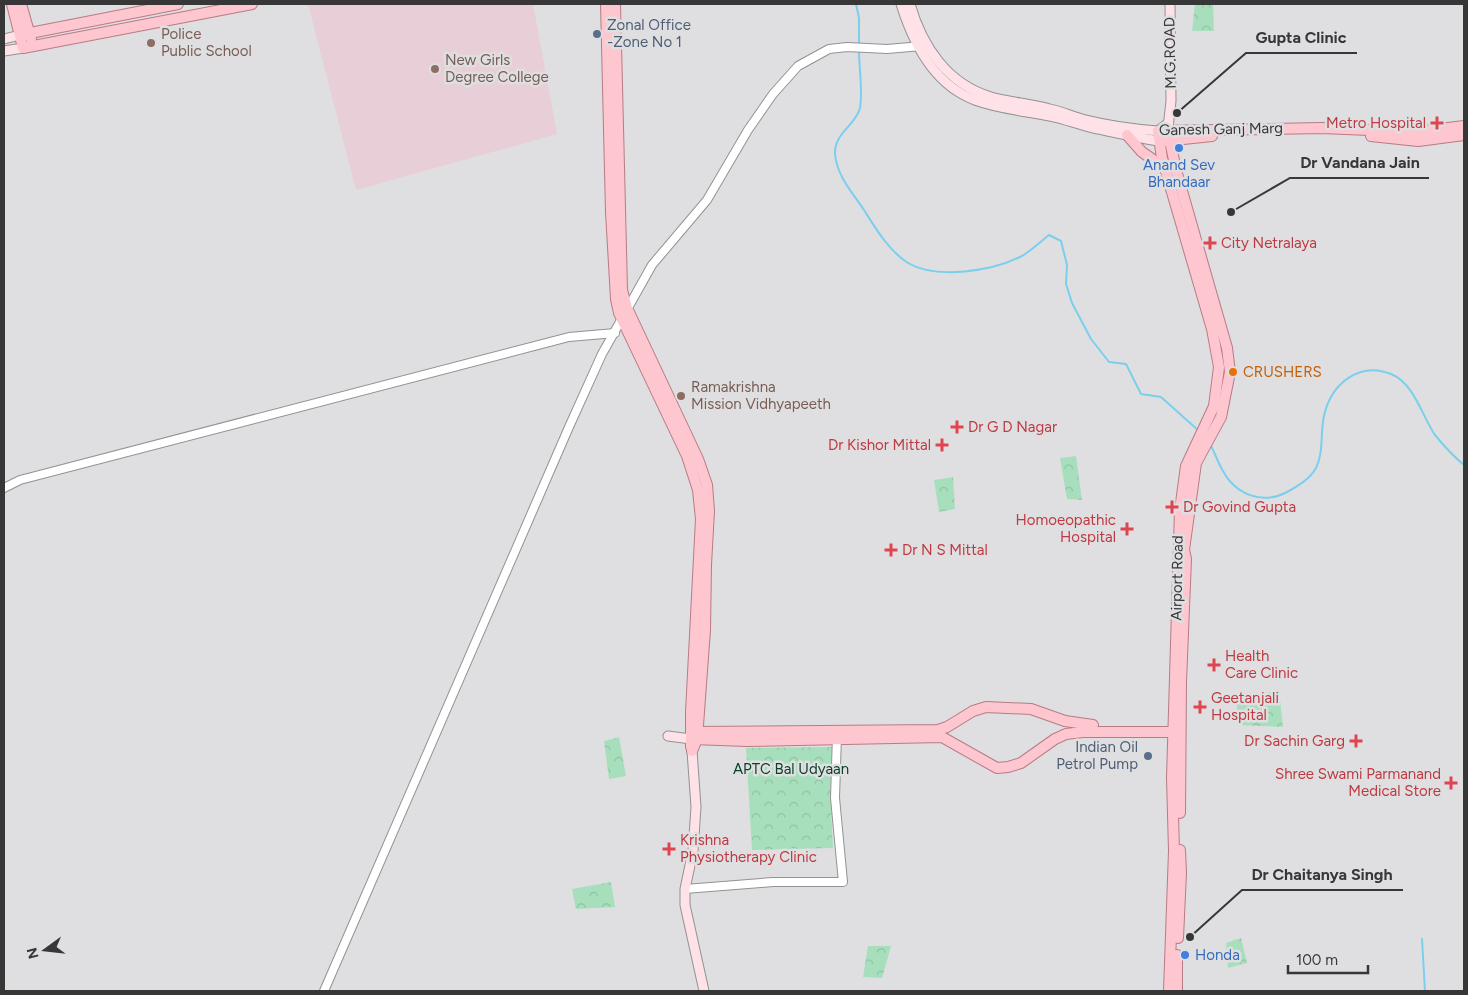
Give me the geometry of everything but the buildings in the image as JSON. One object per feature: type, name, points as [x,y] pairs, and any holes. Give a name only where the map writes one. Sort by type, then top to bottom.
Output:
[{"type":"main road","points":[[12,4],[25,34]]},
{"type":"main road","points":[[21,4],[28,47]]},
{"type":"main road","points":[[4,39],[178,4]]},
{"type":"main road","points":[[4,51],[252,4]]},
{"type":"main road","points":[[606,4],[614,286],[616,300],[623,320],[687,456],[698,490],[701,519],[694,735]]},
{"type":"main road","points":[[615,4],[622,290],[627,308],[698,459],[707,485],[709,511],[705,624],[692,752],[696,807],[693,852],[685,889],[692,945],[704,991]]},
{"type":"main road","points":[[901,4],[939,77],[956,90],[976,101],[1052,116],[1097,129],[1127,135],[1306,134],[1380,137],[1418,141],[1464,134]]},
{"type":"main road","name":"Ganesh Ganj Marg","points":[[910,4],[922,46],[955,80],[978,93],[1052,109],[1086,120],[1164,134],[1322,128],[1416,132],[1464,126]]},
{"type":"main road","name":"M.G.ROAD","points":[[1164,134],[1171,101],[1170,4]]},
{"type":"main road","points":[[1164,134],[1165,168],[1216,348],[1219,383],[1212,425]]},
{"type":"main road","points":[[1164,134],[1227,348],[1230,372],[1221,418],[1212,425]]},
{"type":"main road","points":[[1127,135],[1142,152],[1165,168]]},
{"type":"main road","name":"Airport Road","points":[[1170,991],[1178,729],[1186,559],[1184,550],[1194,456],[1212,425]]},
{"type":"main road","points":[[837,735],[938,730],[947,727],[972,712],[986,708],[1030,709],[1080,725],[1178,729]]},
{"type":"main road","points":[[671,736],[837,735],[942,737],[997,768],[1020,763],[1055,739],[1066,734],[1178,729]]},
{"type":"main road","name":"Airport Road","points":[[1177,991],[1181,873],[1178,729]]},
{"type":"street","points":[[324,991],[569,427],[602,354],[623,320],[627,308],[652,265],[707,200],[748,130],[773,94],[798,66],[809,58],[829,50],[847,47],[922,46]]},
{"type":"street","points":[[4,488],[20,480],[570,336],[615,333]]},
{"type":"street","points":[[685,889],[773,882],[843,882],[835,798],[837,735]]},
{"type":"shaded area","name":"New Girls Degree College","points":[[308,4],[533,4],[557,134],[356,190]]},
{"type":"green space","points":[[1195,4],[1213,4],[1214,31],[1192,31]]},
{"type":"green space","points":[[1076,456],[1082,500],[1067,499],[1060,458]]},
{"type":"green space","points":[[953,477],[955,509],[939,512],[934,480]]},
{"type":"green space","points":[[1279,691],[1283,727],[1237,725],[1237,696]]},
{"type":"green space","points":[[619,737],[626,776],[609,779],[604,741]]},
{"type":"green space","name":"APTC Bal Udyaan","points":[[832,747],[830,791],[833,848],[752,850],[746,748]]},
{"type":"green space","points":[[611,882],[615,907],[576,909],[572,889]]},
{"type":"green space","points":[[1241,938],[1247,963],[1228,968],[1226,943]]},
{"type":"green space","points":[[868,946],[891,946],[882,978],[863,977]]},
{"type":"waterway","points":[[856,4],[859,18],[859,46]]},
{"type":"waterway","points":[[859,51],[860,108],[858,114],[838,140],[835,154],[836,162],[846,184],[889,246],[908,263],[920,268],[934,271],[965,272],[996,266],[1022,256],[1049,235],[1061,241],[1067,265],[1066,284],[1072,303],[1091,339],[1109,362],[1126,364],[1141,394],[1161,397],[1199,431]]},
{"type":"waterway","points":[[1210,444],[1221,468],[1235,486],[1251,495],[1269,498],[1278,496],[1299,485],[1316,468],[1320,456],[1324,416],[1333,394],[1340,385],[1358,373],[1379,371],[1399,378],[1406,385],[1412,392],[1435,435],[1464,465]]},
{"type":"waterway","points":[[1422,939],[1425,991]]},
{"type":"place","name":"Zonal Office -Zone No 1","points":[[597,34]]},
{"type":"place","name":"Police Public School","points":[[151,43]]},
{"type":"place","name":"New Girls Degree College","points":[[435,69]]},
{"type":"place","name":"Gupta Clinic","points":[[1177,113]]},
{"type":"place","name":"Metro Hospital","points":[[1437,123]]},
{"type":"place","name":"Anand Sev Bhandaar","points":[[1179,148]]},
{"type":"place","name":"Dr Vandana Jain","points":[[1231,212]]},
{"type":"place","name":"City Netralaya","points":[[1210,243]]},
{"type":"place","name":"CRUSHERS","points":[[1233,372]]},
{"type":"place","name":"Ramakrishna Mission Vidhyapeeth","points":[[681,396]]},
{"type":"place","name":"Dr G D Nagar","points":[[957,427]]},
{"type":"place","name":"Dr Kishor Mittal","points":[[942,445]]},
{"type":"place","name":"Dr Govind Gupta","points":[[1172,507]]},
{"type":"place","name":"Homoeopathic Hospital","points":[[1127,529]]},
{"type":"place","name":"Dr N S Mittal","points":[[891,550]]},
{"type":"place","name":"Health Care Clinic","points":[[1214,665]]},
{"type":"place","name":"Geetanjali Hospital","points":[[1200,707]]},
{"type":"place","name":"Dr Sachin Garg","points":[[1356,741]]},
{"type":"place","name":"Indian Oil Petrol Pump","points":[[1148,756]]},
{"type":"place","name":"Shree Swami Parmanand Medical Store","points":[[1451,783]]},
{"type":"place","name":"Krishna Physiotherapy Clinic","points":[[669,849]]},
{"type":"place","name":"Dr Chaitanya Singh","points":[[1190,937]]},
{"type":"place","name":"Honda","points":[[1185,955]]}]
